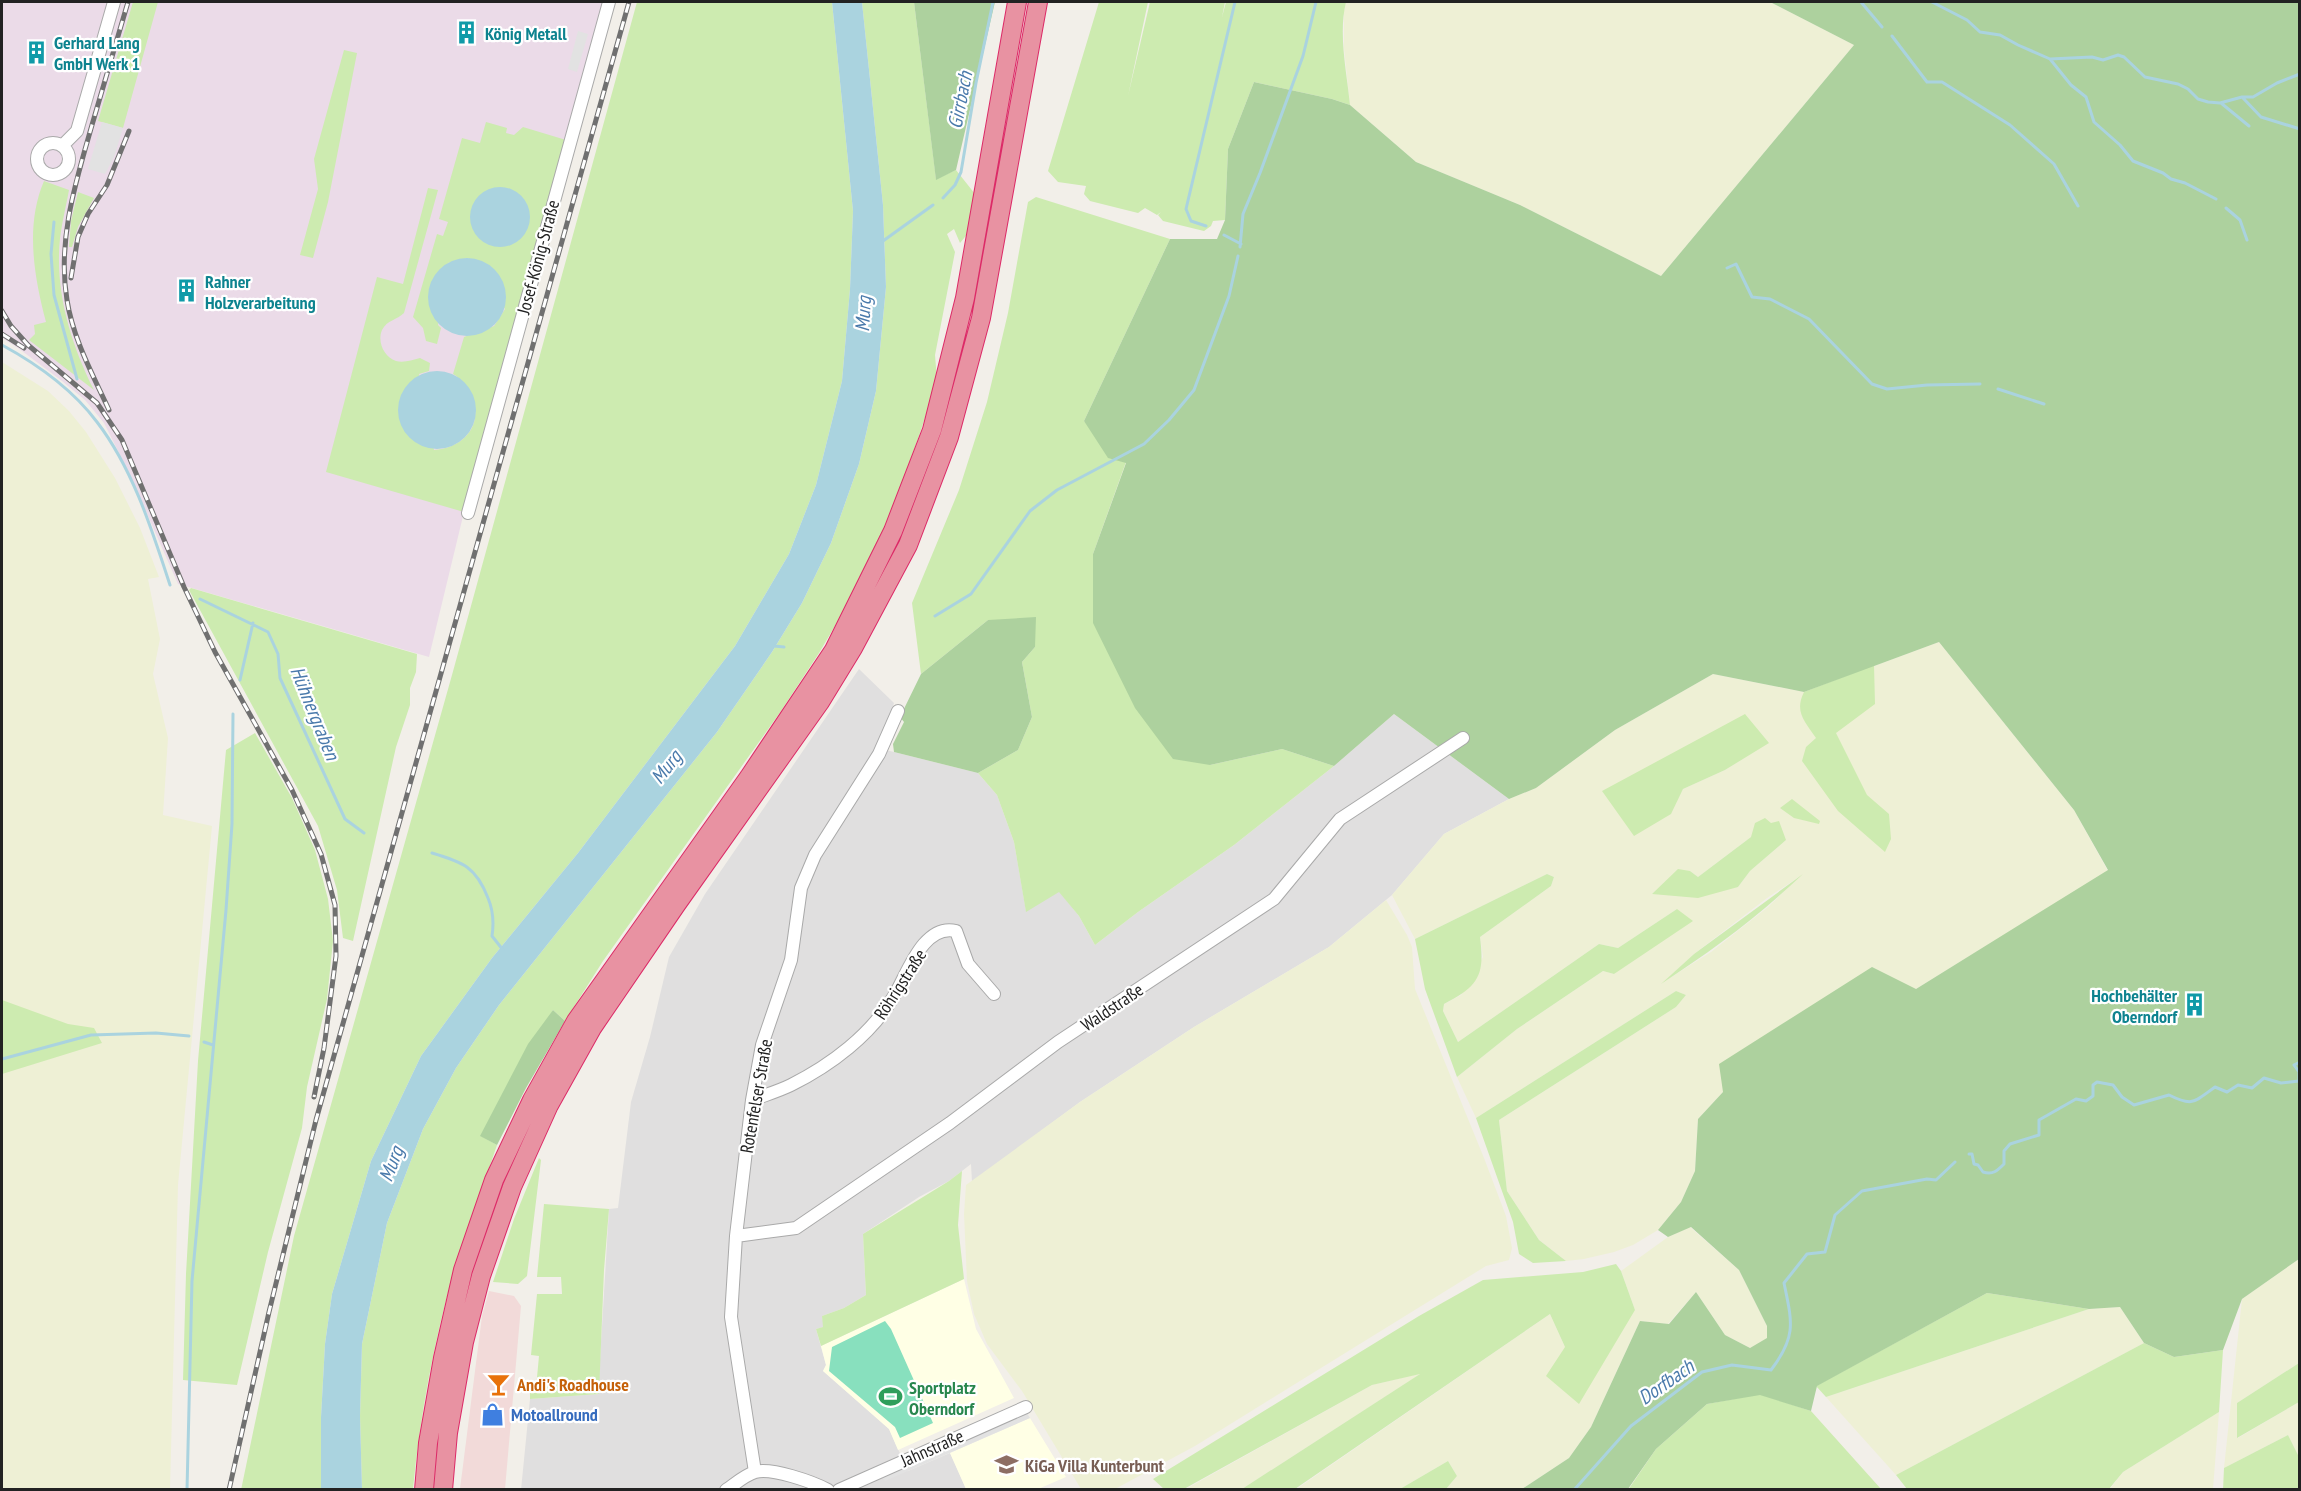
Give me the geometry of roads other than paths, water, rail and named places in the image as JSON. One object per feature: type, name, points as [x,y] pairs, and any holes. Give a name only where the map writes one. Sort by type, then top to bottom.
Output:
[{"type":"highway","points":[[424,1490],[428,1443],[439,1379],[463,1270],[494,1180],[532,1100],[576,1021],[749,777],[834,650],[893,531],[932,430],[965,298],[1017,2]]},
{"type":"highway","points":[[443,1490],[448,1433],[464,1342],[481,1276],[512,1187],[549,1105],[592,1028],[820,702],[853,648],[908,545],[949,437],[981,318],[1038,2]]},
{"type":"street","points":[[62,146],[77,131],[114,2]]},
{"type":"street","name":"Josef-König-Straße","points":[[468,513],[609,2]]},
{"type":"street","name":"Rotenfelser Straße","points":[[755,1472],[731,1317],[736,1236],[752,1100],[762,1045],[791,960],[801,888],[815,855],[879,754],[898,711]]},
{"type":"street","name":"Waldstraße","points":[[736,1236],[796,1228],[940,1129],[1058,1042],[1274,899],[1340,819],[1463,738]]},
{"type":"street","name":"Röhrigstraße","points":[[752,1100],[791,1086],[829,1062],[867,1033],[894,996],[917,951],[935,935],[952,929],[956,931],[968,964],[994,994]]},
{"type":"street","name":"Jahnstraße","points":[[839,1490],[1026,1407]]},
{"type":"street","points":[[726,1490],[755,1472],[772,1472],[817,1484],[828,1490]]},
{"type":"water","name":"Murg","points":[[832,2],[862,2],[883,205],[886,287],[876,391],[859,464],[831,543],[802,603],[772,652],[717,732],[499,1005],[456,1068],[423,1129],[387,1223],[362,1344],[360,1416],[362,1489],[321,1489],[321,1417],[325,1344],[332,1294],[371,1161],[421,1056],[492,958],[578,853],[735,646],[789,554],[816,485],[842,381],[850,289],[853,211]]},
{"type":"water","points":[[500,187],[521,196],[530,217],[521,238],[500,247],[479,238],[470,217],[479,196]]},
{"type":"water","points":[[459,258],[475,258],[489,264],[500,275],[506,289],[506,305],[500,319],[489,330],[475,336],[459,336],[445,330],[434,319],[428,305],[428,289],[434,275],[445,264]]},
{"type":"water","points":[[429,371],[445,371],[459,377],[470,388],[476,402],[476,418],[470,432],[459,443],[445,449],[429,449],[415,443],[404,432],[398,418],[398,402],[404,388],[415,377]]},
{"type":"waterway","name":"Girrbach","points":[[943,198],[955,185],[961,172],[993,2]]},
{"type":"waterway","points":[[1206,226],[1191,221],[1186,209],[1235,2]]},
{"type":"waterway","points":[[1240,247],[1243,214],[1303,56],[1316,2]]},
{"type":"waterway","points":[[1861,2],[1882,27]]},
{"type":"waterway","points":[[1932,2],[1967,20],[1980,32],[2000,35],[2050,59],[2092,57],[2103,60],[2118,55],[2124,57],[2145,77],[2178,84],[2188,89],[2198,99],[2208,102],[2220,103],[2242,97],[2253,97],[2277,83],[2300,74]]},
{"type":"waterway","points":[[1892,36],[1927,82],[1942,82],[2010,125],[2054,164],[2078,206]]},
{"type":"waterway","points":[[2050,59],[2071,85],[2086,97],[2094,122],[2120,145],[2133,161],[2216,199]]},
{"type":"waterway","points":[[2243,98],[2261,117],[2300,129]]},
{"type":"waterway","points":[[2221,103],[2249,126]]},
{"type":"waterway","name":"Girrbach","points":[[883,241],[933,205]]},
{"type":"waterway","points":[[2226,208],[2240,220],[2247,240]]},
{"type":"waterway","points":[[54,222],[51,254],[54,295],[77,379]]},
{"type":"waterway","points":[[1224,235],[1241,244]]},
{"type":"waterway","points":[[935,616],[971,594],[1030,511],[1057,490],[1144,444],[1169,420],[1194,390],[1229,296],[1238,256]]},
{"type":"waterway","points":[[1727,268],[1736,264],[1752,297],[1770,299],[1809,319],[1872,384],[1887,389],[1927,385],[1980,384]]},
{"type":"waterway","name":"Hühnergraben","points":[[2,345],[54,379],[77,399],[110,440],[140,500],[170,585]]},
{"type":"waterway","points":[[1998,389],[2044,404]]},
{"type":"waterway","name":"Hühnergraben","points":[[200,599],[268,632],[278,654],[280,678],[345,819],[364,833]]},
{"type":"waterway","points":[[240,680],[253,623]]},
{"type":"waterway","points":[[774,646],[784,647]]},
{"type":"waterway","points":[[187,1490],[192,1281],[226,910],[232,824],[233,714]]},
{"type":"waterway","name":"Hühnergraben","points":[[432,853],[460,863],[479,879],[491,907],[492,936],[503,950]]},
{"type":"waterway","points":[[2,1059],[91,1035],[156,1033],[189,1036]]},
{"type":"waterway","points":[[204,1042],[213,1045]]},
{"type":"waterway","name":"Dorfbach","points":[[1969,1154],[1972,1154],[1974,1164],[1978,1165],[1983,1172],[1995,1172],[2004,1164],[2004,1151],[2010,1144],[2039,1135],[2039,1120],[2076,1099],[2086,1101],[2093,1096],[2093,1085],[2097,1082],[2113,1085],[2122,1097],[2134,1105],[2169,1095],[2189,1102],[2198,1099],[2215,1087],[2227,1092],[2238,1085],[2252,1088],[2264,1078],[2281,1083],[2299,1081],[2299,1072],[2294,1065],[2300,1062]]},
{"type":"waterway","name":"Dorfbach","points":[[1574,1490],[1631,1426],[1702,1372],[1732,1365],[1771,1370],[1789,1338],[1790,1319],[1784,1283],[1807,1254],[1825,1252],[1835,1215],[1862,1191],[1927,1179],[1936,1180],[1955,1162]]},
{"type":"railway","points":[[109,410],[74,329],[67,300],[64,255],[74,189],[128,2]]},
{"type":"railway","points":[[229,1490],[269,1312],[316,1120],[629,2]]},
{"type":"railway","points":[[71,278],[78,237],[88,214],[107,185],[129,131]]},
{"type":"railway","points":[[2,311],[11,326],[28,345],[97,403],[122,440],[184,587],[215,652],[292,790],[321,854],[335,905],[336,956],[324,1048],[314,1097]]},
{"type":"railway","points":[[2,334],[24,348]]},
{"type":"place","name":"König Metall","points":[[467,33]]},
{"type":"place","name":"Gerhard Lang GmbH Werk 1","points":[[36,52]]},
{"type":"place","name":"Rahner Holzverarbeitung","points":[[187,291]]},
{"type":"place","name":"Hochbehälter Oberndorf","points":[[2195,1005]]},
{"type":"place","name":"Andi's Roadhouse","points":[[499,1384]]},
{"type":"place","name":"Sportplatz Oberndorf","points":[[891,1397]]},
{"type":"place","name":"Motoallround","points":[[493,1414]]},
{"type":"place","name":"KiGa Villa Kunterbunt","points":[[1007,1465]]}]
